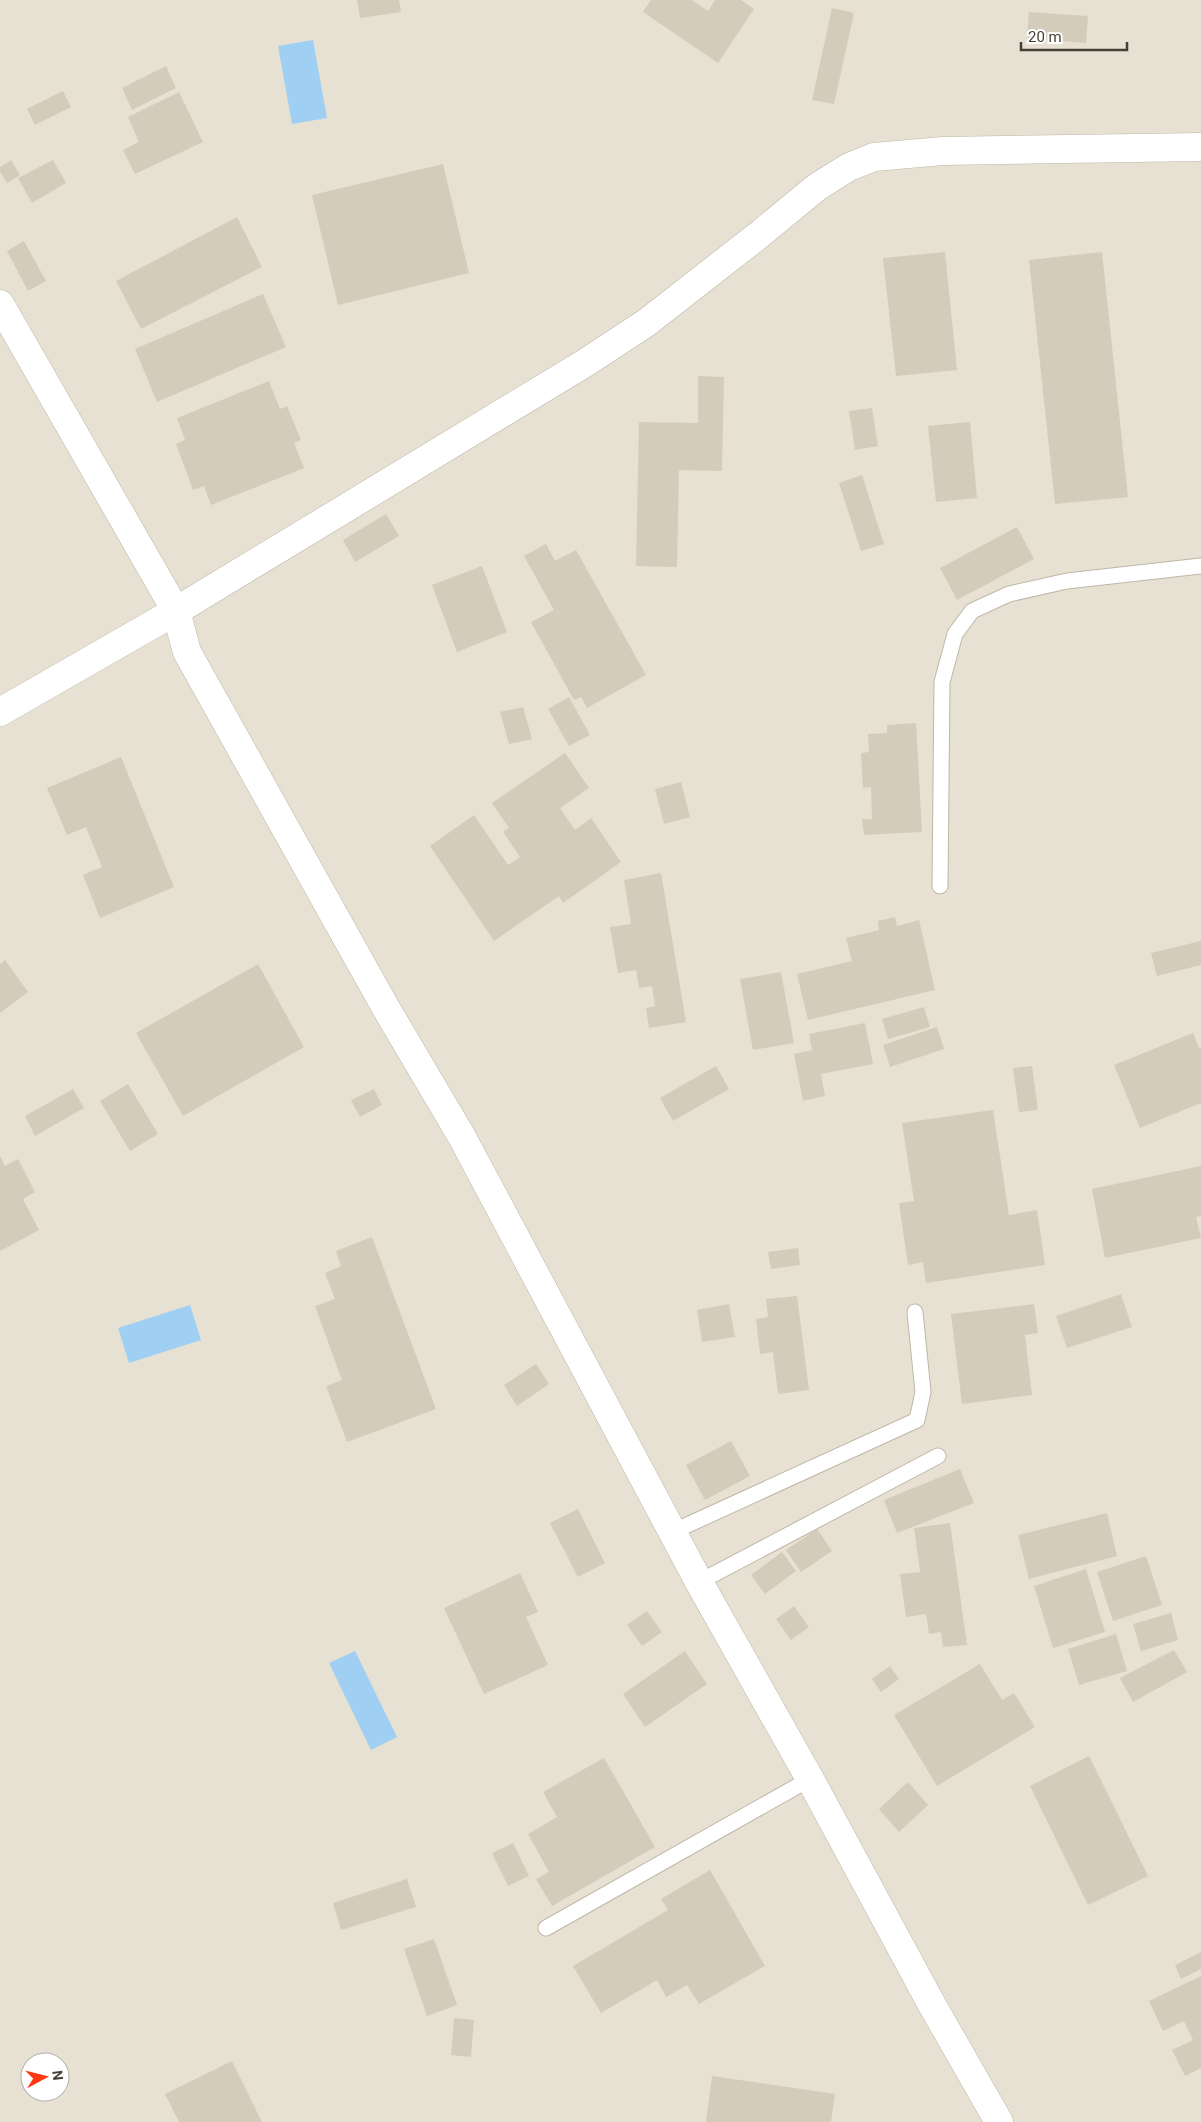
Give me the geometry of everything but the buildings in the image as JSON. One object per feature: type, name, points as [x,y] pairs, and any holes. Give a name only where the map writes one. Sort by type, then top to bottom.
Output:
[{"type":"street","points":[[0,712],[176,611],[585,363],[646,323],[817,187],[849,167],[874,157],[943,151],[1201,147]]},
{"type":"street","points":[[0,304],[176,611],[187,652],[383,1002],[462,1137],[699,1582],[810,1779],[931,2003],[999,2122]]},
{"type":"lane","points":[[940,886],[942,682],[956,634],[972,611],[1008,594],[1067,581],[1201,566]]},
{"type":"lane","points":[[672,1532],[917,1420],[923,1392],[915,1312]]},
{"type":"lane","points":[[699,1582],[938,1456]]},
{"type":"lane","points":[[546,1928],[810,1779]]},
{"type":"shaded area","points":[[0,0],[1201,0],[1201,2122],[0,2122]]},
{"type":"water","points":[[313,40],[327,118],[292,124],[278,46]]},
{"type":"water","points":[[190,1305],[201,1340],[129,1363],[118,1328]]},
{"type":"water","points":[[355,1651],[397,1737],[371,1750],[329,1663]]}]
